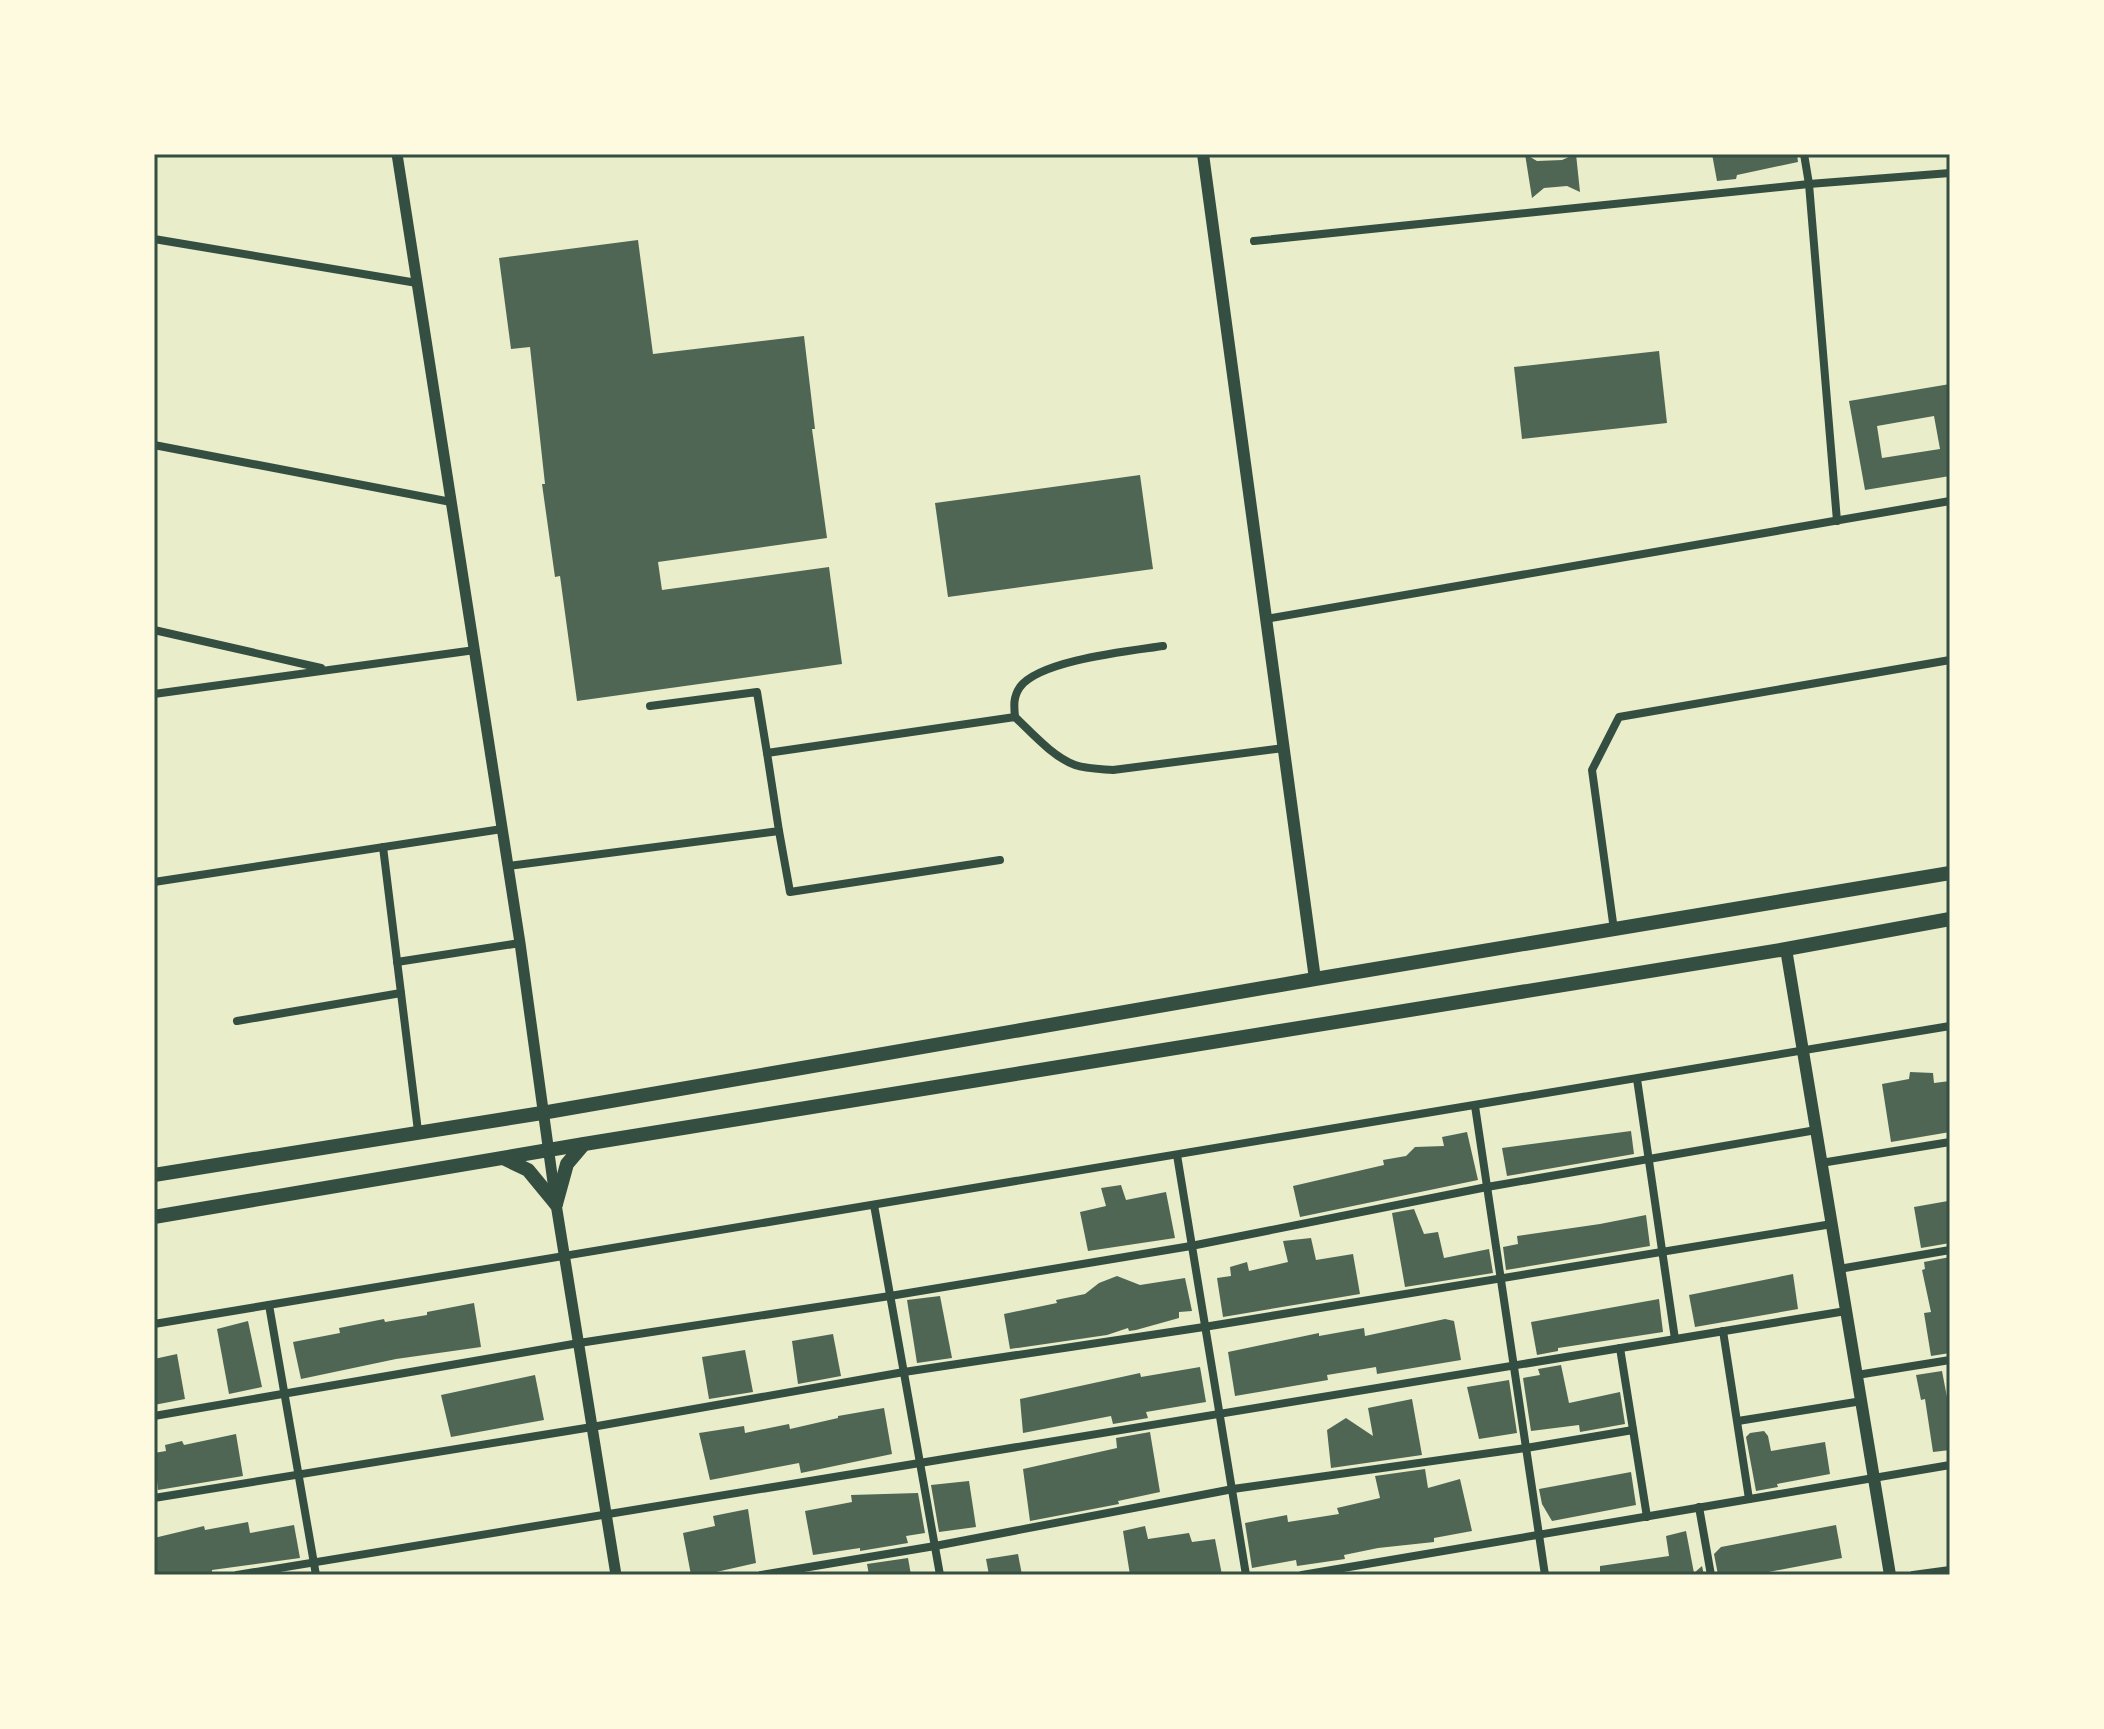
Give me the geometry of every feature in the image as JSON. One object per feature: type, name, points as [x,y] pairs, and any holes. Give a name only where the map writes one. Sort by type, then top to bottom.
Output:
[{"type":"main road","points":[[1203,154],[1315,979]]},
{"type":"main road","points":[[154,1175],[542,1113],[1950,873]]},
{"type":"main road","points":[[154,1217],[1786,949],[1950,919]]},
{"type":"main road","points":[[1786,949],[1890,1575]]},
{"type":"main road","points":[[556,1204],[567,1164],[584,1144]]},
{"type":"main road","points":[[502,1158],[528,1170],[556,1204]]},
{"type":"street","points":[[397,154],[520,943],[556,1204],[616,1575]]},
{"type":"street","points":[[1804,154],[1837,521]]},
{"type":"street","points":[[1254,241],[1809,184],[1950,173]]},
{"type":"street","points":[[154,239],[417,283]]},
{"type":"street","points":[[154,445],[451,502]]},
{"type":"street","points":[[1266,619],[1950,501]]},
{"type":"street","points":[[154,630],[329,670]]},
{"type":"street","points":[[1163,646],[1086,659],[1034,675],[1021,686],[1014,700],[1015,717],[1057,754],[1075,765],[1095,769],[1113,770],[1284,748]]},
{"type":"street","points":[[154,694],[475,650]]},
{"type":"street","points":[[1614,930],[1592,770],[1619,717],[1950,660]]},
{"type":"street","points":[[650,706],[757,692],[790,892],[1000,860]]},
{"type":"street","points":[[767,753],[1015,717]]},
{"type":"street","points":[[154,882],[502,829]]},
{"type":"street","points":[[508,866],[779,831]]},
{"type":"street","points":[[383,847],[418,1131]]},
{"type":"street","points":[[397,962],[520,943]]},
{"type":"street","points":[[237,1021],[401,993]]},
{"type":"street","points":[[154,1324],[1950,1026]]},
{"type":"street","points":[[1637,1079],[1675,1339]]},
{"type":"street","points":[[1475,1106],[1545,1575]]},
{"type":"street","points":[[154,1416],[579,1343],[1191,1246],[1487,1187],[1816,1130]]},
{"type":"street","points":[[1821,1163],[1950,1142]]},
{"type":"street","points":[[1177,1155],[1246,1575]]},
{"type":"street","points":[[874,1205],[940,1575]]},
{"type":"street","points":[[154,1498],[592,1427],[904,1372],[1204,1327],[1832,1224]]},
{"type":"street","points":[[1839,1269],[1950,1250]]},
{"type":"street","points":[[269,1305],[316,1575]]},
{"type":"street","points":[[237,1575],[1846,1311]]},
{"type":"street","points":[[1723,1331],[1749,1499]]},
{"type":"street","points":[[1620,1348],[1647,1517]]},
{"type":"street","points":[[1857,1375],[1950,1360]]},
{"type":"street","points":[[1738,1421],[1862,1401]]},
{"type":"street","points":[[761,1575],[935,1546],[1233,1489],[1633,1430]]},
{"type":"street","points":[[1302,1575],[1950,1465]]},
{"type":"street","points":[[1699,1507],[1711,1575]]},
{"type":"street","points":[[1913,1575],[1950,1570]]},
{"type":"building","points":[[1525,154],[1537,161],[1562,160],[1576,154],[1580,192],[1567,186],[1544,188],[1532,198]]},
{"type":"building","points":[[1712,154],[1797,154],[1798,162],[1717,181]]},
{"type":"building","points":[[638,240],[653,354],[804,336],[815,429],[812,429],[827,538],[658,562],[662,590],[829,567],[842,664],[577,701],[560,576],[555,577],[542,484],[545,484],[530,347],[511,349],[499,258]]},
{"type":"building","points":[[1659,351],[1667,423],[1522,439],[1514,367]]},
{"type":"building","points":[[1950,384],[1950,476],[1865,490],[1849,401]],"holes":[[[1934,416],[1940,449],[1882,458],[1877,426]]]},
{"type":"building","points":[[1140,475],[1153,569],[948,597],[935,503]]},
{"type":"building","points":[[1910,1072],[1933,1073],[1934,1083],[1950,1081],[1950,1132],[1891,1142],[1882,1084],[1909,1079]]},
{"type":"building","points":[[1631,1131],[1634,1154],[1507,1176],[1502,1148]]},
{"type":"building","points":[[1467,1132],[1478,1180],[1300,1217],[1293,1186],[1384,1165],[1383,1160],[1406,1156],[1415,1147],[1444,1146],[1442,1137]]},
{"type":"building","points":[[1121,1185],[1126,1200],[1166,1192],[1175,1238],[1088,1251],[1080,1212],[1106,1206],[1101,1188]]},
{"type":"building","points":[[1948,1201],[1950,1243],[1921,1248],[1914,1207]]},
{"type":"building","points":[[1414,1209],[1424,1234],[1438,1232],[1444,1258],[1489,1249],[1493,1273],[1405,1287],[1392,1213]]},
{"type":"building","points":[[1646,1215],[1650,1246],[1506,1270],[1503,1247],[1518,1244],[1517,1236]]},
{"type":"building","points":[[1311,1238],[1316,1260],[1353,1254],[1360,1294],[1223,1317],[1217,1278],[1231,1276],[1230,1267],[1247,1262],[1249,1271],[1288,1262],[1283,1241]]},
{"type":"building","points":[[1950,1257],[1950,1353],[1931,1356],[1924,1313],[1931,1312],[1922,1270],[1925,1269],[1924,1262]]},
{"type":"building","points":[[1793,1274],[1798,1309],[1695,1327],[1689,1295]]},
{"type":"building","points":[[1117,1276],[1140,1285],[1185,1278],[1192,1311],[1179,1312],[1179,1318],[1136,1330],[1129,1331],[1128,1328],[1107,1335],[1010,1349],[1004,1314],[1085,1294],[1099,1283]]},
{"type":"building","points":[[940,1296],[952,1358],[917,1363],[907,1300]]},
{"type":"building","points":[[1659,1299],[1663,1332],[1558,1348],[1558,1351],[1537,1355],[1531,1322]]},
{"type":"building","points":[[474,1303],[481,1347],[396,1359],[301,1379],[293,1342],[340,1333],[339,1328],[427,1315],[427,1312]]},
{"type":"building","points":[[1445,1319],[1454,1321],[1461,1360],[1377,1374],[1376,1367],[1327,1375],[1328,1380],[1235,1396],[1228,1352],[1319,1333],[1319,1336],[1364,1328],[1365,1336]]},
{"type":"building","points":[[248,1321],[262,1387],[229,1394],[217,1329]]},
{"type":"building","points":[[833,1334],[841,1376],[798,1384],[792,1341]]},
{"type":"building","points":[[745,1350],[753,1392],[709,1399],[702,1357]]},
{"type":"building","points":[[177,1354],[185,1399],[154,1405],[154,1359]]},
{"type":"building","points":[[1561,1365],[1569,1403],[1620,1392],[1625,1424],[1580,1432],[1579,1425],[1531,1431],[1523,1378],[1540,1375],[1538,1369]]},
{"type":"building","points":[[1200,1367],[1206,1402],[1146,1412],[1148,1418],[1113,1424],[1111,1416],[1023,1433],[1020,1399],[1140,1373],[1141,1377]]},
{"type":"building","points":[[1942,1371],[1950,1413],[1950,1450],[1933,1452],[1925,1399],[1921,1400],[1916,1375]]},
{"type":"building","points":[[535,1375],[544,1420],[451,1437],[441,1395]]},
{"type":"building","points":[[1509,1380],[1517,1433],[1479,1439],[1467,1387]]},
{"type":"building","points":[[1412,1399],[1422,1455],[1331,1468],[1327,1430],[1346,1418],[1373,1436],[1368,1408]]},
{"type":"building","points":[[884,1408],[892,1454],[801,1473],[799,1463],[710,1480],[699,1433],[744,1426],[745,1433],[789,1424],[790,1429]]},
{"type":"building","points":[[1764,1431],[1771,1451],[1825,1442],[1830,1474],[1756,1491],[1746,1437],[1750,1433]]},
{"type":"building","points":[[1150,1432],[1160,1492],[1118,1501],[1119,1504],[1030,1521],[1023,1469],[1117,1448],[1116,1438]]},
{"type":"building","points":[[236,1434],[243,1476],[158,1490],[154,1453],[166,1451],[165,1445],[182,1441],[184,1445]]},
{"type":"building","points":[[1425,1469],[1428,1488],[1460,1479],[1472,1531],[1434,1538],[1434,1542],[1344,1555],[1345,1559],[1297,1566],[1296,1560],[1252,1568],[1245,1523],[1287,1515],[1288,1522],[1339,1514],[1337,1508],[1380,1498],[1375,1476]]},
{"type":"building","points":[[1631,1472],[1636,1505],[1552,1521],[1542,1504],[1539,1489]]},
{"type":"building","points":[[969,1481],[976,1527],[939,1532],[931,1485]]},
{"type":"building","points":[[918,1493],[925,1533],[906,1536],[908,1543],[813,1555],[805,1511],[852,1502],[851,1495]]},
{"type":"building","points":[[748,1509],[756,1563],[691,1575],[683,1533],[715,1526],[713,1516]]},
{"type":"building","points":[[248,1522],[250,1533],[294,1525],[300,1558],[212,1570],[212,1573],[197,1575],[154,1575],[154,1538],[204,1526],[205,1530]]},
{"type":"building","points":[[1836,1525],[1842,1558],[1753,1575],[1718,1575],[1714,1554],[1721,1547]]},
{"type":"building","points":[[1145,1526],[1148,1539],[1189,1533],[1192,1542],[1215,1539],[1222,1575],[1130,1575],[1123,1531]]},
{"type":"building","points":[[1686,1531],[1694,1573],[1702,1566],[1704,1575],[1600,1575],[1600,1566],[1669,1556],[1666,1536]]},
{"type":"building","points":[[1018,1554],[1022,1575],[989,1575],[986,1559]]},
{"type":"building","points":[[908,1558],[911,1575],[869,1575],[867,1564]]}]
